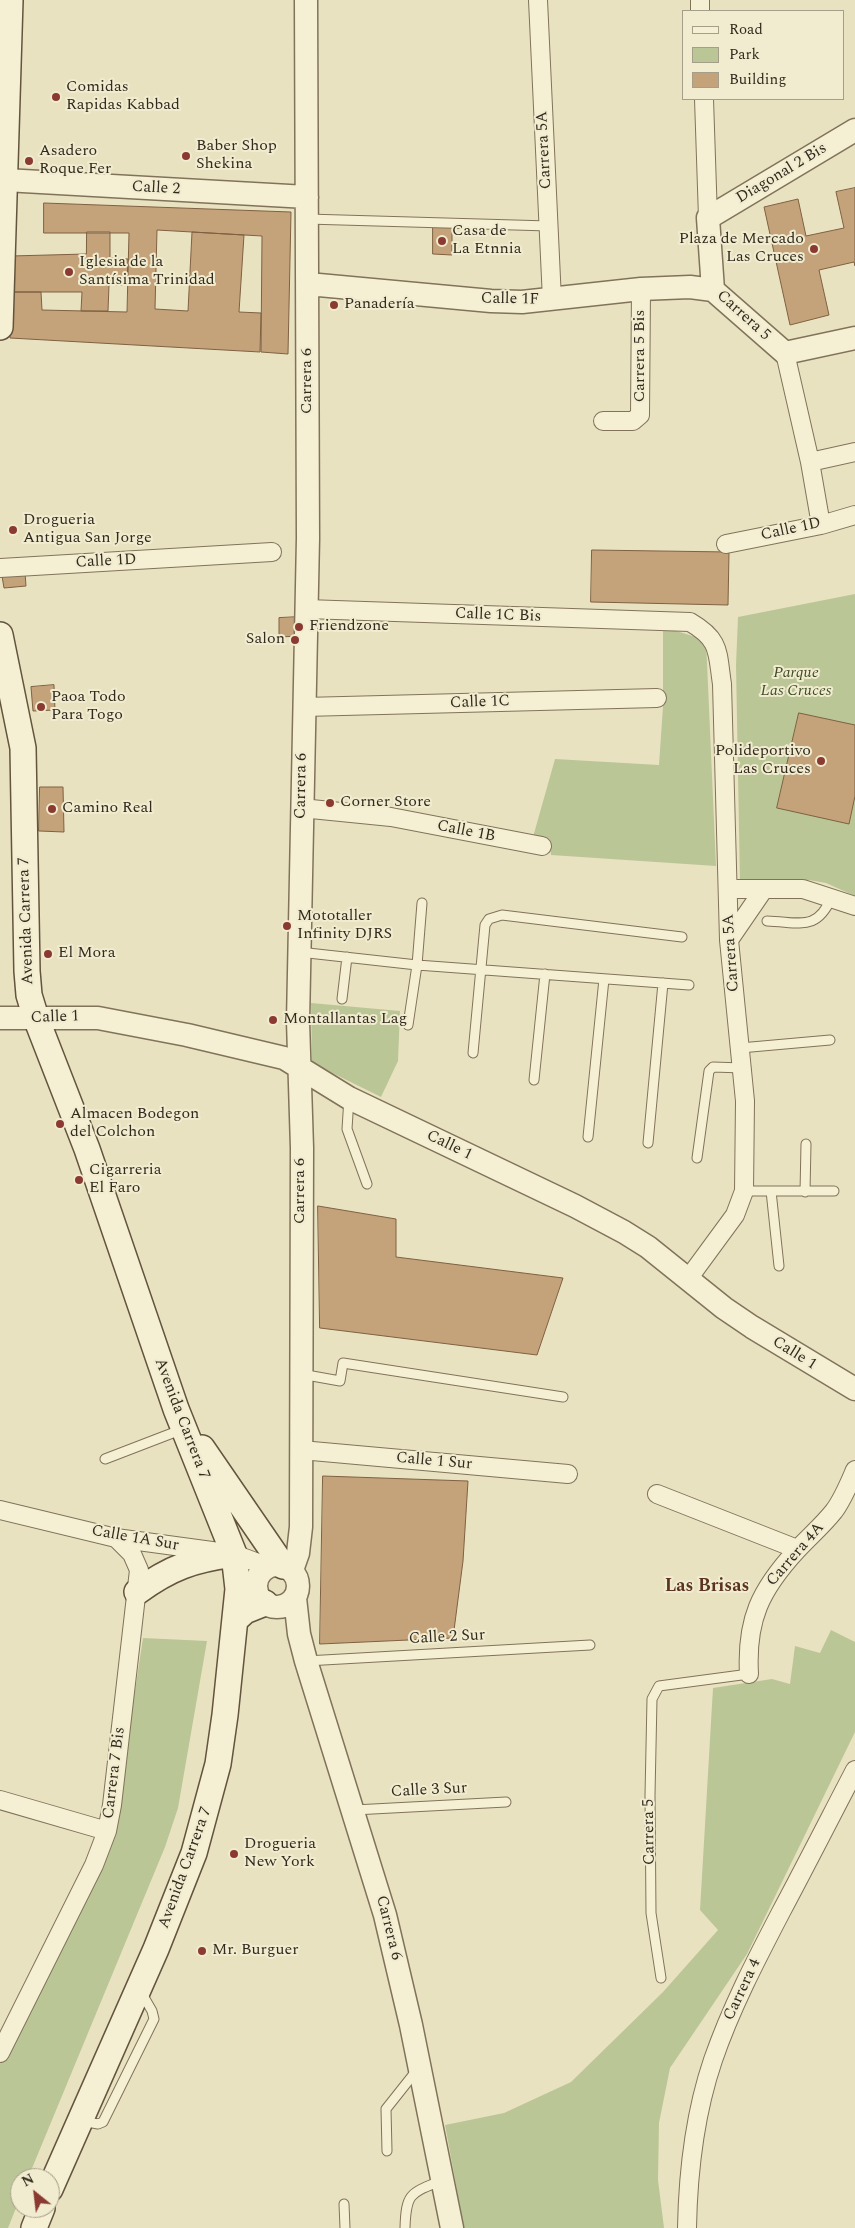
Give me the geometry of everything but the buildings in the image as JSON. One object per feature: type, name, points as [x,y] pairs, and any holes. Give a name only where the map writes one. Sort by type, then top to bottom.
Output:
[{"type":"main road","points":[[0,327],[4,85],[10,0]]},
{"type":"main road","name":"Avenida Carrera 7","points":[[0,635],[23,748],[27,971],[30,995],[36,1018],[81,1132],[180,1419],[234,1554],[238,1589],[224,1725],[208,1806],[194,1853],[177,1900],[59,2168]]},
{"type":"main road","points":[[180,1419],[281,1568]]},
{"type":"main road","points":[[137,1592],[168,1570],[181,1565],[234,1554]]},
{"type":"main road","points":[[235,1620],[245,1611],[279,1603]]},
{"type":"street","name":"Carrera 6","points":[[281,1568],[298,1553],[300,1541],[299,952],[306,609],[308,284],[306,0]]},
{"type":"street","name":"Carrera 5A","points":[[538,0],[552,300]]},
{"type":"street","name":"Carrera 5","points":[[704,100],[708,218],[713,290],[785,353],[810,462],[820,525]]},
{"type":"street","name":"Diagonal 2 Bis","points":[[708,218],[855,130]]},
{"type":"street","name":"Calle 2","points":[[3,193],[307,196]]},
{"type":"street","name":"Calle 1F","points":[[308,284],[491,301],[552,300],[641,288],[690,287],[713,290]]},
{"type":"street","name":"Carrera 5 Bis","points":[[603,421],[634,421],[640,415],[641,288]]},
{"type":"street","points":[[785,353],[855,338]]},
{"type":"street","points":[[810,462],[855,452]]},
{"type":"street","name":"Calle 1D","points":[[726,544],[820,525],[855,515]]},
{"type":"street","name":"Calle 1D","points":[[0,568],[272,552]]},
{"type":"street","name":"Calle 1C Bis","points":[[306,609],[690,622]]},
{"type":"street","name":"Carrera 5A","points":[[688,1279],[735,1215],[744,1191],[746,1131],[743,1068],[729,940],[722,684],[715,644],[706,631],[690,622]]},
{"type":"street","name":"Calle 1C","points":[[304,708],[657,698]]},
{"type":"street","name":"Calle 1B","points":[[301,808],[391,817],[542,846]]},
{"type":"street","points":[[728,889],[802,889],[832,897],[855,906]]},
{"type":"street","points":[[729,940],[764,889]]},
{"type":"street","name":"Calle 1","points":[[0,1018],[82,1017],[105,1019],[284,1058],[349,1098],[600,1218],[648,1247],[752,1327],[855,1389]]},
{"type":"street","name":"Calle 1 Sur","points":[[301,1450],[568,1474]]},
{"type":"street","name":"Carrera 4A","points":[[749,1674],[747,1650],[751,1626],[758,1603],[797,1549],[835,1509],[855,1470]]},
{"type":"street","points":[[657,1494],[797,1549]]},
{"type":"street","name":"Calle 1A Sur","points":[[0,1510],[116,1538],[234,1554],[281,1568]]},
{"type":"street","name":"Carrera 7 Bis","points":[[0,2054],[94,1865],[107,1831],[112,1805],[139,1570],[137,1561],[126,1546],[116,1538]]},
{"type":"street","points":[[281,1568],[298,1580],[298,1593],[279,1603],[260,1599],[256,1587],[259,1575],[281,1568]]},
{"type":"street","name":"Carrera 6","points":[[279,1603],[300,1634],[306,1661],[354,1810],[385,1915],[420,2066],[452,2228]]},
{"type":"street","name":"Carrera 4","points":[[687,2228],[692,2158],[699,2110],[712,2061],[729,2016],[855,1770]]},
{"type":"street","points":[[0,1800],[107,1831]]},
{"type":"lane","points":[[307,219],[549,226]]},
{"type":"lane","points":[[767,921],[811,923],[824,913],[832,897]]},
{"type":"lane","points":[[408,1025],[417,965],[422,904]]},
{"type":"lane","points":[[473,1054],[485,925],[489,919],[502,915],[682,937]]},
{"type":"lane","points":[[299,952],[417,965],[689,985]]},
{"type":"lane","points":[[342,1000],[347,957]]},
{"type":"lane","points":[[534,1080],[545,974]]},
{"type":"lane","points":[[588,1137],[604,979]]},
{"type":"lane","points":[[648,1143],[663,983]]},
{"type":"lane","points":[[740,1048],[830,1040]]},
{"type":"lane","points":[[697,1158],[709,1071],[713,1067],[743,1068]]},
{"type":"lane","points":[[349,1098],[347,1129],[367,1184]]},
{"type":"lane","points":[[805,1192],[806,1144]]},
{"type":"lane","points":[[744,1191],[834,1191]]},
{"type":"lane","points":[[771,1192],[779,1266]]},
{"type":"lane","points":[[301,1374],[340,1381],[343,1363],[563,1397]]},
{"type":"lane","points":[[106,1459],[180,1419]]},
{"type":"lane","name":"Calle 2 Sur","points":[[306,1661],[590,1645]]},
{"type":"lane","name":"Carrera 5","points":[[661,1978],[651,1913],[650,1795],[652,1699],[659,1686],[749,1674]]},
{"type":"lane","name":"Calle 3 Sur","points":[[354,1810],[506,1802]]},
{"type":"lane","points":[[387,2151],[386,2109],[420,2066]]},
{"type":"lane","points":[[405,2228],[405,2205],[410,2197],[418,2190],[443,2180]]},
{"type":"lane","points":[[344,2204],[345,2228]]},
{"type":"green space","name":"Parque Las Cruces","points":[[855,594],[855,896],[826,883],[809,880],[740,884],[736,665],[738,617]]},
{"type":"green space","points":[[663,627],[706,640],[716,866],[551,855],[550,840],[533,837],[555,759],[659,765],[663,706]]},
{"type":"green space","points":[[311,1003],[400,1011],[398,1061],[381,1097],[312,1063]]},
{"type":"green space","points":[[831,1630],[855,1642],[855,1732],[747,1954],[670,2068],[659,2123],[658,2180],[664,2228],[464,2228],[445,2125],[504,2113],[571,2082],[663,1992],[718,1930],[700,1910],[713,1688],[772,1679],[790,1684],[795,1646],[820,1653]]},
{"type":"green space","points":[[143,1638],[207,1641],[178,1808],[165,1847],[32,2168],[10,2168],[10,2218],[12,2218],[8,2228],[0,2228],[0,2061],[118,1803]]},
{"type":"place","name":"Comidas Rapidas Kabbad","points":[[56,97]]},
{"type":"place","name":"Baber Shop Shekina","points":[[186,156]]},
{"type":"place","name":"Asadero Roque Fer","points":[[29,161]]},
{"type":"place","name":"Casa de La Etnnia","points":[[442,241]]},
{"type":"place","name":"Plaza de Mercado Las Cruces","points":[[814,249]]},
{"type":"place","name":"Iglesia de la Santísima Trinidad","points":[[69,272]]},
{"type":"place","name":"Panadería","points":[[334,305]]},
{"type":"place","name":"Drogueria Antigua San Jorge","points":[[13,530]]},
{"type":"place","name":"Friendzone","points":[[299,627]]},
{"type":"place","name":"Salon","points":[[295,640]]},
{"type":"place","name":"Paoa Todo Para Togo","points":[[41,707]]},
{"type":"place","name":"Polideportivo Las Cruces","points":[[821,761]]},
{"type":"place","name":"Corner Store","points":[[330,803]]},
{"type":"place","name":"Camino Real","points":[[52,809]]},
{"type":"place","name":"Mototaller Infinity DJRS","points":[[287,926]]},
{"type":"place","name":"El Mora","points":[[48,954]]},
{"type":"place","name":"Montallantas Lag","points":[[273,1020]]},
{"type":"place","name":"Almacen Bodegon del Colchon","points":[[60,1124]]},
{"type":"place","name":"Cigarreria El Faro","points":[[79,1180]]},
{"type":"place","name":"Drogueria New York","points":[[234,1854]]},
{"type":"place","name":"Mr. Burguer","points":[[202,1951]]},
{"type":"district","name":"Las Brisas","points":[[707,1587]]}]
